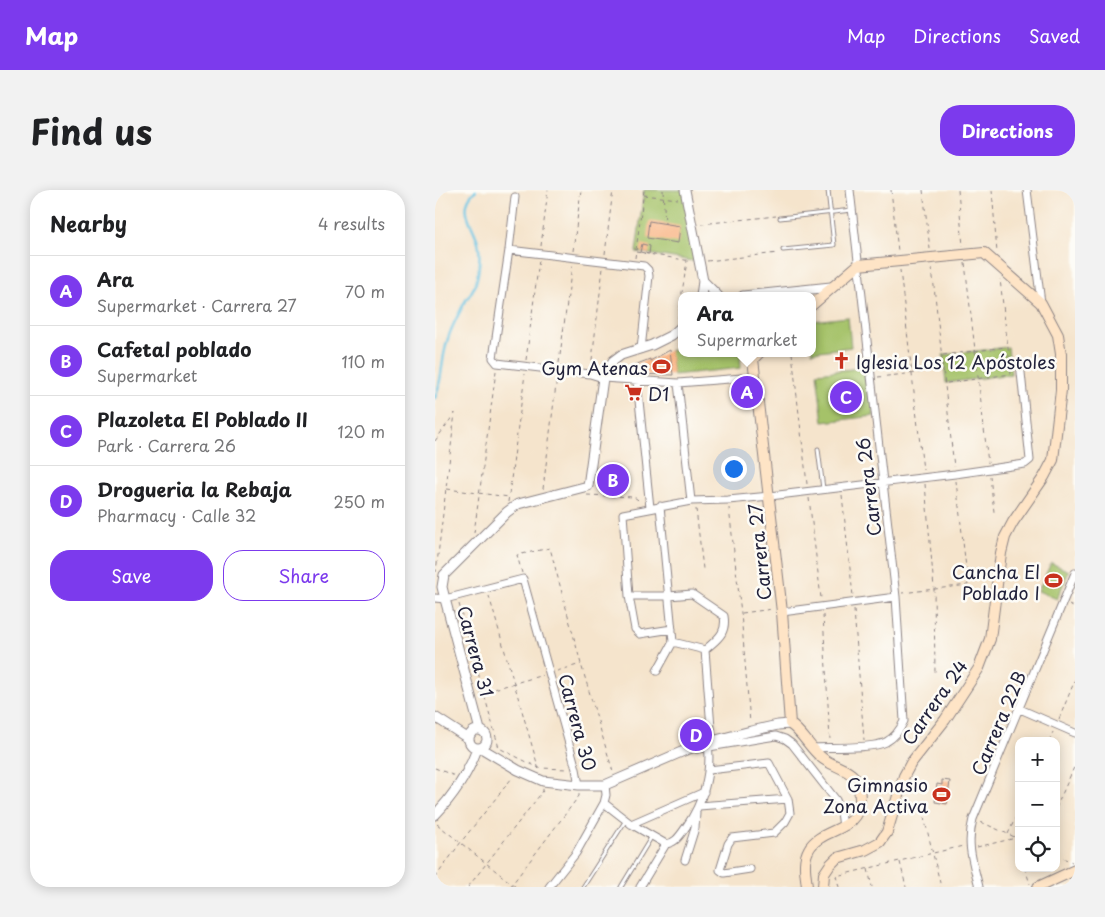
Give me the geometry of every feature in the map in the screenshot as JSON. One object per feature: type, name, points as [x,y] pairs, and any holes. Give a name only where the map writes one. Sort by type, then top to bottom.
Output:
[{"type":"main road","name":"Carrera 24","points":[[823,887],[824,874],[837,858],[865,850],[880,842],[887,832],[904,776],[911,763],[950,713],[983,659],[990,639],[1001,553],[1005,537],[1013,522],[1044,478],[1053,460],[1060,408],[1061,354],[1058,335],[1041,303],[984,253],[858,265]]},
{"type":"main road","points":[[816,301],[858,265]]},
{"type":"main road","name":"Carrera 27","points":[[755,357],[753,359],[782,610],[790,724]]},
{"type":"main road","points":[[790,724],[799,731],[812,748],[827,762],[845,770],[855,779],[859,792],[860,809],[857,815],[843,827],[815,842],[808,850],[805,860],[807,887]]},
{"type":"main road","points":[[1038,887],[1075,868]]},
{"type":"street","points":[[685,190],[703,282],[702,292]]},
{"type":"street","name":"Carrera 26","points":[[850,190],[896,595],[904,721],[898,733],[886,742],[864,746]]},
{"type":"street","points":[[1027,190],[1041,303]]},
{"type":"street","points":[[515,197],[493,358],[497,363],[558,369],[603,378],[678,384],[755,377]]},
{"type":"street","points":[[509,250],[540,252],[644,266],[648,270],[649,276],[641,349]]},
{"type":"street","points":[[703,282],[714,292]]},
{"type":"street","points":[[787,292],[831,288]]},
{"type":"street","points":[[603,378],[613,361],[621,355],[641,349],[672,335],[678,330]]},
{"type":"street","points":[[672,629],[640,634],[635,629],[629,596],[623,514],[693,501],[770,496],[1025,464],[1030,460],[1020,364]]},
{"type":"street","name":"Carrera 31","points":[[474,733],[476,712],[442,587],[444,575],[507,512],[518,504],[542,496],[587,486],[603,378]]},
{"type":"street","points":[[637,380],[650,508]]},
{"type":"street","points":[[678,384],[693,501]]},
{"type":"street","points":[[657,671],[673,642],[660,506]]},
{"type":"street","name":"Carrera 22B","points":[[979,887],[969,847],[973,819],[1075,573]]},
{"type":"street","points":[[435,598],[445,599],[523,579]]},
{"type":"street","name":"Carrera 30","points":[[523,579],[579,785]]},
{"type":"street","points":[[629,596],[692,594],[724,616],[726,626],[722,635],[705,650]]},
{"type":"street","points":[[782,610],[823,607],[896,595]]},
{"type":"street","points":[[673,642],[705,650]]},
{"type":"street","points":[[685,860],[709,770],[710,744],[705,650]]},
{"type":"street","points":[[1020,709],[1075,733]]},
{"type":"street","points":[[435,717],[449,726],[485,734],[463,779],[445,805],[435,815]]},
{"type":"street","points":[[474,733],[470,744],[480,746],[518,770],[543,781],[579,785],[605,785],[616,782],[686,750],[751,731],[790,724]]},
{"type":"street","points":[[710,744],[764,736],[776,736],[785,739],[792,744],[837,800],[843,827]]},
{"type":"street","points":[[812,748],[864,746]]},
{"type":"street","points":[[709,770],[769,763],[787,799],[790,813],[785,822],[774,833],[732,838],[728,844],[720,870],[725,873],[750,869]]},
{"type":"street","points":[[549,887],[576,853],[604,803],[605,785]]},
{"type":"street","points":[[629,821],[704,792]]},
{"type":"street","points":[[604,803],[666,844],[672,843],[677,839],[698,809],[787,799]]},
{"type":"street","points":[[640,887],[666,844]]},
{"type":"lane","points":[[784,252],[834,245],[828,190]]},
{"type":"lane","points":[[779,217],[852,210]]},
{"type":"lane","points":[[817,449],[823,489]]},
{"type":"lane","points":[[583,887],[629,821]]},
{"type":"lane","points":[[621,887],[653,835]]},
{"type":"path","points":[[507,512],[548,190]]},
{"type":"path","points":[[542,496],[581,190]]},
{"type":"path","points":[[590,374],[613,190]]},
{"type":"path","points":[[644,190],[636,252],[699,262],[784,252]]},
{"type":"path","points":[[663,190],[665,224]]},
{"type":"path","points":[[891,190],[924,478],[934,588],[935,675]]},
{"type":"path","points":[[896,595],[934,588],[969,585],[923,190]]},
{"type":"path","points":[[957,190],[994,512]]},
{"type":"path","points":[[643,195],[687,200]]},
{"type":"path","points":[[692,225],[779,217]]},
{"type":"path","points":[[683,292],[687,260]]},
{"type":"path","points":[[943,355],[1008,347],[1011,374],[946,383]]},
{"type":"path","points":[[791,357],[823,607],[830,747]]},
{"type":"path","points":[[473,546],[497,363]]},
{"type":"path","points":[[870,378],[945,370]]},
{"type":"path","points":[[435,441],[455,414],[435,579]]},
{"type":"path","points":[[841,487],[854,602],[864,746]]},
{"type":"path","points":[[446,489],[509,497]]},
{"type":"path","points":[[586,495],[634,497],[650,508]]},
{"type":"path","points":[[728,500],[741,613],[751,731]]},
{"type":"path","points":[[693,501],[703,569]]},
{"type":"path","points":[[523,579],[517,556],[550,548],[581,664],[616,782]]},
{"type":"path","points":[[468,887],[543,792],[543,781],[487,588]]},
{"type":"path","points":[[457,596],[499,748],[539,768],[576,769]]},
{"type":"path","points":[[741,613],[782,610]]},
{"type":"path","points":[[472,696],[581,664]]},
{"type":"path","points":[[1051,737],[1075,680]]},
{"type":"path","points":[[1060,799],[1075,765]]},
{"type":"path","points":[[435,768],[463,779]]},
{"type":"path","points":[[435,878],[518,770]]},
{"type":"path","name":"Carrera 30","points":[[510,887],[579,796],[579,785]]},
{"type":"path","points":[[923,817],[941,887]]},
{"type":"path","points":[[973,819],[1015,837]]},
{"type":"path","points":[[1008,834],[1015,819]]},
{"type":"path","points":[[435,823],[516,887]]},
{"type":"path","points":[[839,887],[836,876],[899,861],[1015,838]]},
{"type":"path","points":[[1060,858],[1075,868]]},
{"type":"path","points":[[899,861],[906,887]]},
{"type":"path","points":[[868,868],[872,887]]},
{"type":"path","points":[[1026,872],[1031,887]]},
{"type":"green space","points":[[644,190],[685,190],[699,262],[636,252]]},
{"type":"green space","points":[[848,317],[851,347],[816,351],[816,321]]},
{"type":"green space","points":[[1008,347],[1011,374],[946,383],[943,355]]},
{"type":"green space","points":[[678,349],[678,357],[740,357],[741,368],[673,375],[670,350]]},
{"type":"green space","points":[[869,367],[874,416],[823,422],[817,373]]},
{"type":"green space","name":"Cancha El Poblado I","points":[[1051,563],[1069,571],[1057,599],[1038,591]]},
{"type":"building","points":[[649,221],[680,226],[678,243],[647,238]]},
{"type":"building","points":[[642,244],[650,246],[649,254],[640,252]]},
{"type":"building","name":"Gym Atenas","points":[[670,350],[673,375],[633,374],[630,372],[632,366],[650,359],[650,361]]},
{"type":"building","name":"Gimnasio Zona Activa","points":[[942,780],[950,781],[947,804],[935,802],[937,784],[942,785]]},
{"type":"waterway","points":[[435,398],[448,337],[473,289],[477,277],[479,247],[467,209],[470,196],[476,190]]},
{"type":"place","name":"Iglesia Los 12 Apóstoles","points":[[842,361]]},
{"type":"place","name":"Gym Atenas","points":[[662,367]]},
{"type":"place","name":"Ara","points":[[747,392]]},
{"type":"place","name":"D1","points":[[634,393]]},
{"type":"place","name":"Plazoleta El Poblado II","points":[[846,397]]},
{"type":"place","name":"Cafetal poblado","points":[[613,480]]},
{"type":"place","name":"Cancha El Poblado I","points":[[1054,581]]},
{"type":"place","name":"Drogueria la Rebaja","points":[[696,735]]},
{"type":"place","name":"Gimnasio Zona Activa","points":[[942,794]]}]
